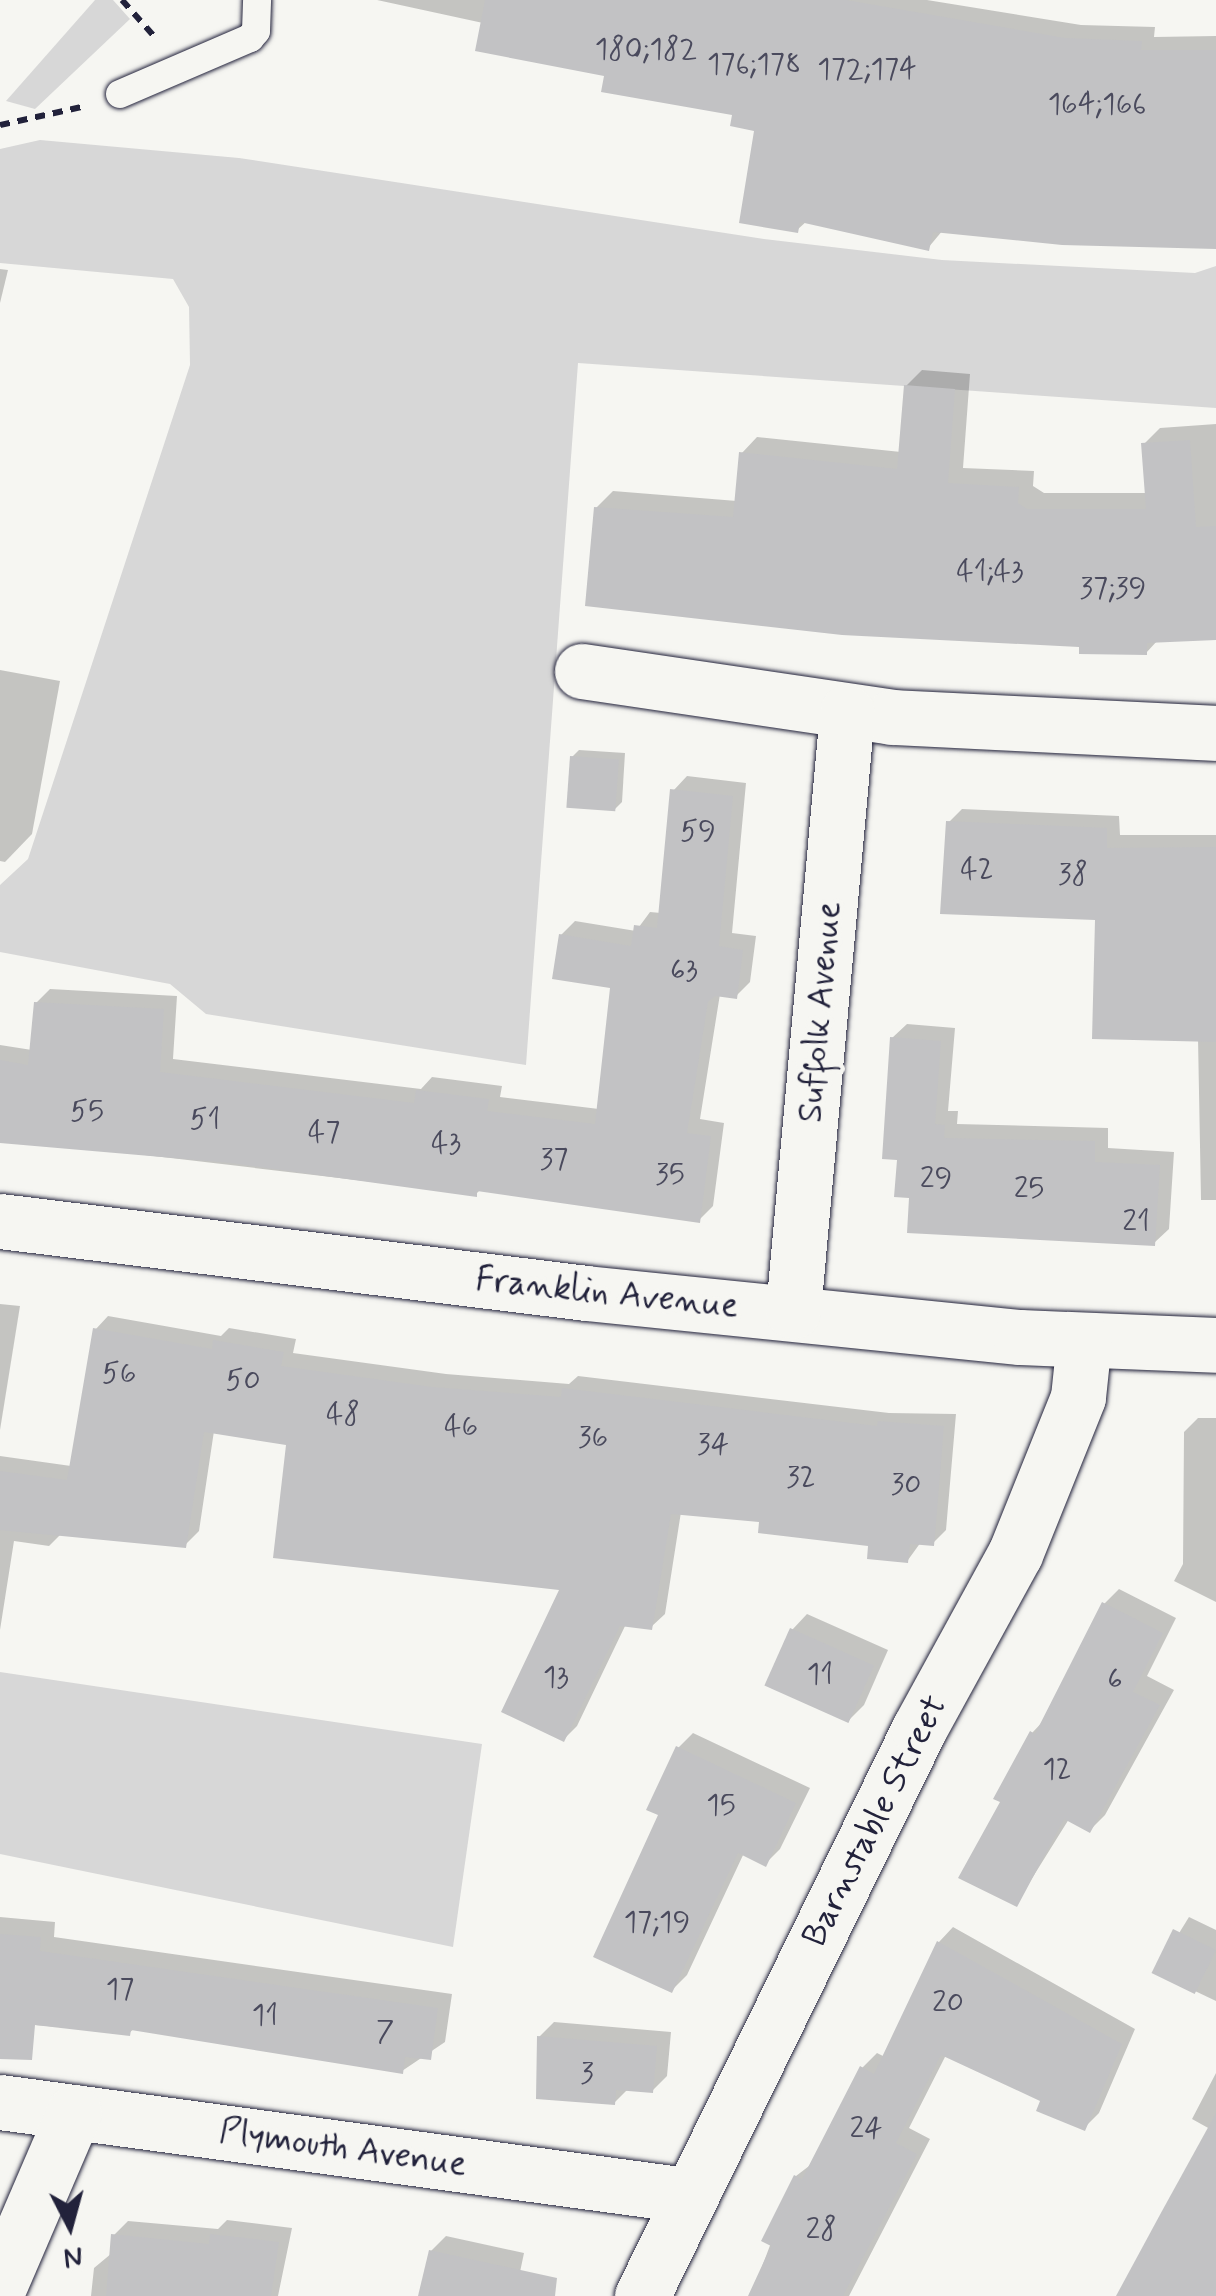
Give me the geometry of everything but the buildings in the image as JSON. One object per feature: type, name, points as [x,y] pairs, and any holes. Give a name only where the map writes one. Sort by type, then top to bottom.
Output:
[{"type":"street","points":[[582,671],[847,712],[1216,733]]},
{"type":"street","name":"Suffolk Avenue","points":[[793,1311],[847,712]]},
{"type":"street","name":"Franklin Avenue","points":[[0,1221],[586,1293],[1084,1340],[1216,1344]]},
{"type":"street","name":"Barnstable Street","points":[[642,2296],[686,2195],[919,1729],[1015,1554],[1078,1397],[1084,1340]]},
{"type":"street","name":"Plymouth Avenue","points":[[0,2102],[686,2195]]},
{"type":"street","points":[[0,2284],[74,2112]]},
{"type":"lane","points":[[120,94],[250,38],[256,31],[257,0]]},
{"type":"path","points":[[122,0],[162,46]]},
{"type":"path","points":[[0,125],[120,94]]},
{"type":"shaded area","points":[[95,0],[113,0],[130,19],[35,109],[6,101]]},
{"type":"shaded area","points":[[40,140],[239,158],[764,239],[942,260],[1195,273],[1216,266],[1216,408],[578,363],[526,1065],[206,1014],[170,984],[0,952],[0,885],[28,859],[190,365],[189,307],[173,279],[0,263],[0,149]]},
{"type":"shaded area","points":[[0,1672],[482,1744],[453,1947],[0,1854]]}]
